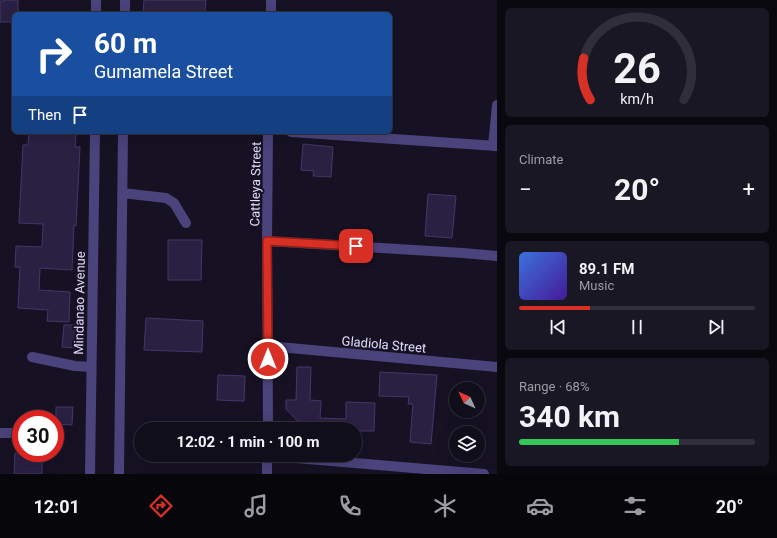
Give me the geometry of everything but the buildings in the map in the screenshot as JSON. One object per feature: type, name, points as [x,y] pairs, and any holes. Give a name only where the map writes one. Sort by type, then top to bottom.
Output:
[{"type":"street","points":[[96,0],[96,12]]},
{"type":"street","points":[[125,0],[125,12]]},
{"type":"street","points":[[271,0],[271,12]]},
{"type":"street","points":[[320,134],[495,146],[497,105]]},
{"type":"street","name":"Mindanao Avenue","points":[[90,474],[94,134]]},
{"type":"street","points":[[119,474],[123,134]]},
{"type":"street","name":"Cattleya Street","points":[[268,134],[268,422]]},
{"type":"street","points":[[122,193],[166,198],[174,203],[186,222]]},
{"type":"street","points":[[267,241],[497,256]]},
{"type":"street","name":"Gladiola Street","points":[[268,346],[497,368]]},
{"type":"street","points":[[32,357],[75,366],[91,367]]},
{"type":"street","points":[[0,433],[12,433]]},
{"type":"street","points":[[267,474],[268,462]]},
{"type":"street","points":[[348,462],[484,474]]},
{"type":"route","points":[[268,359],[267,241],[356,246]]}]
